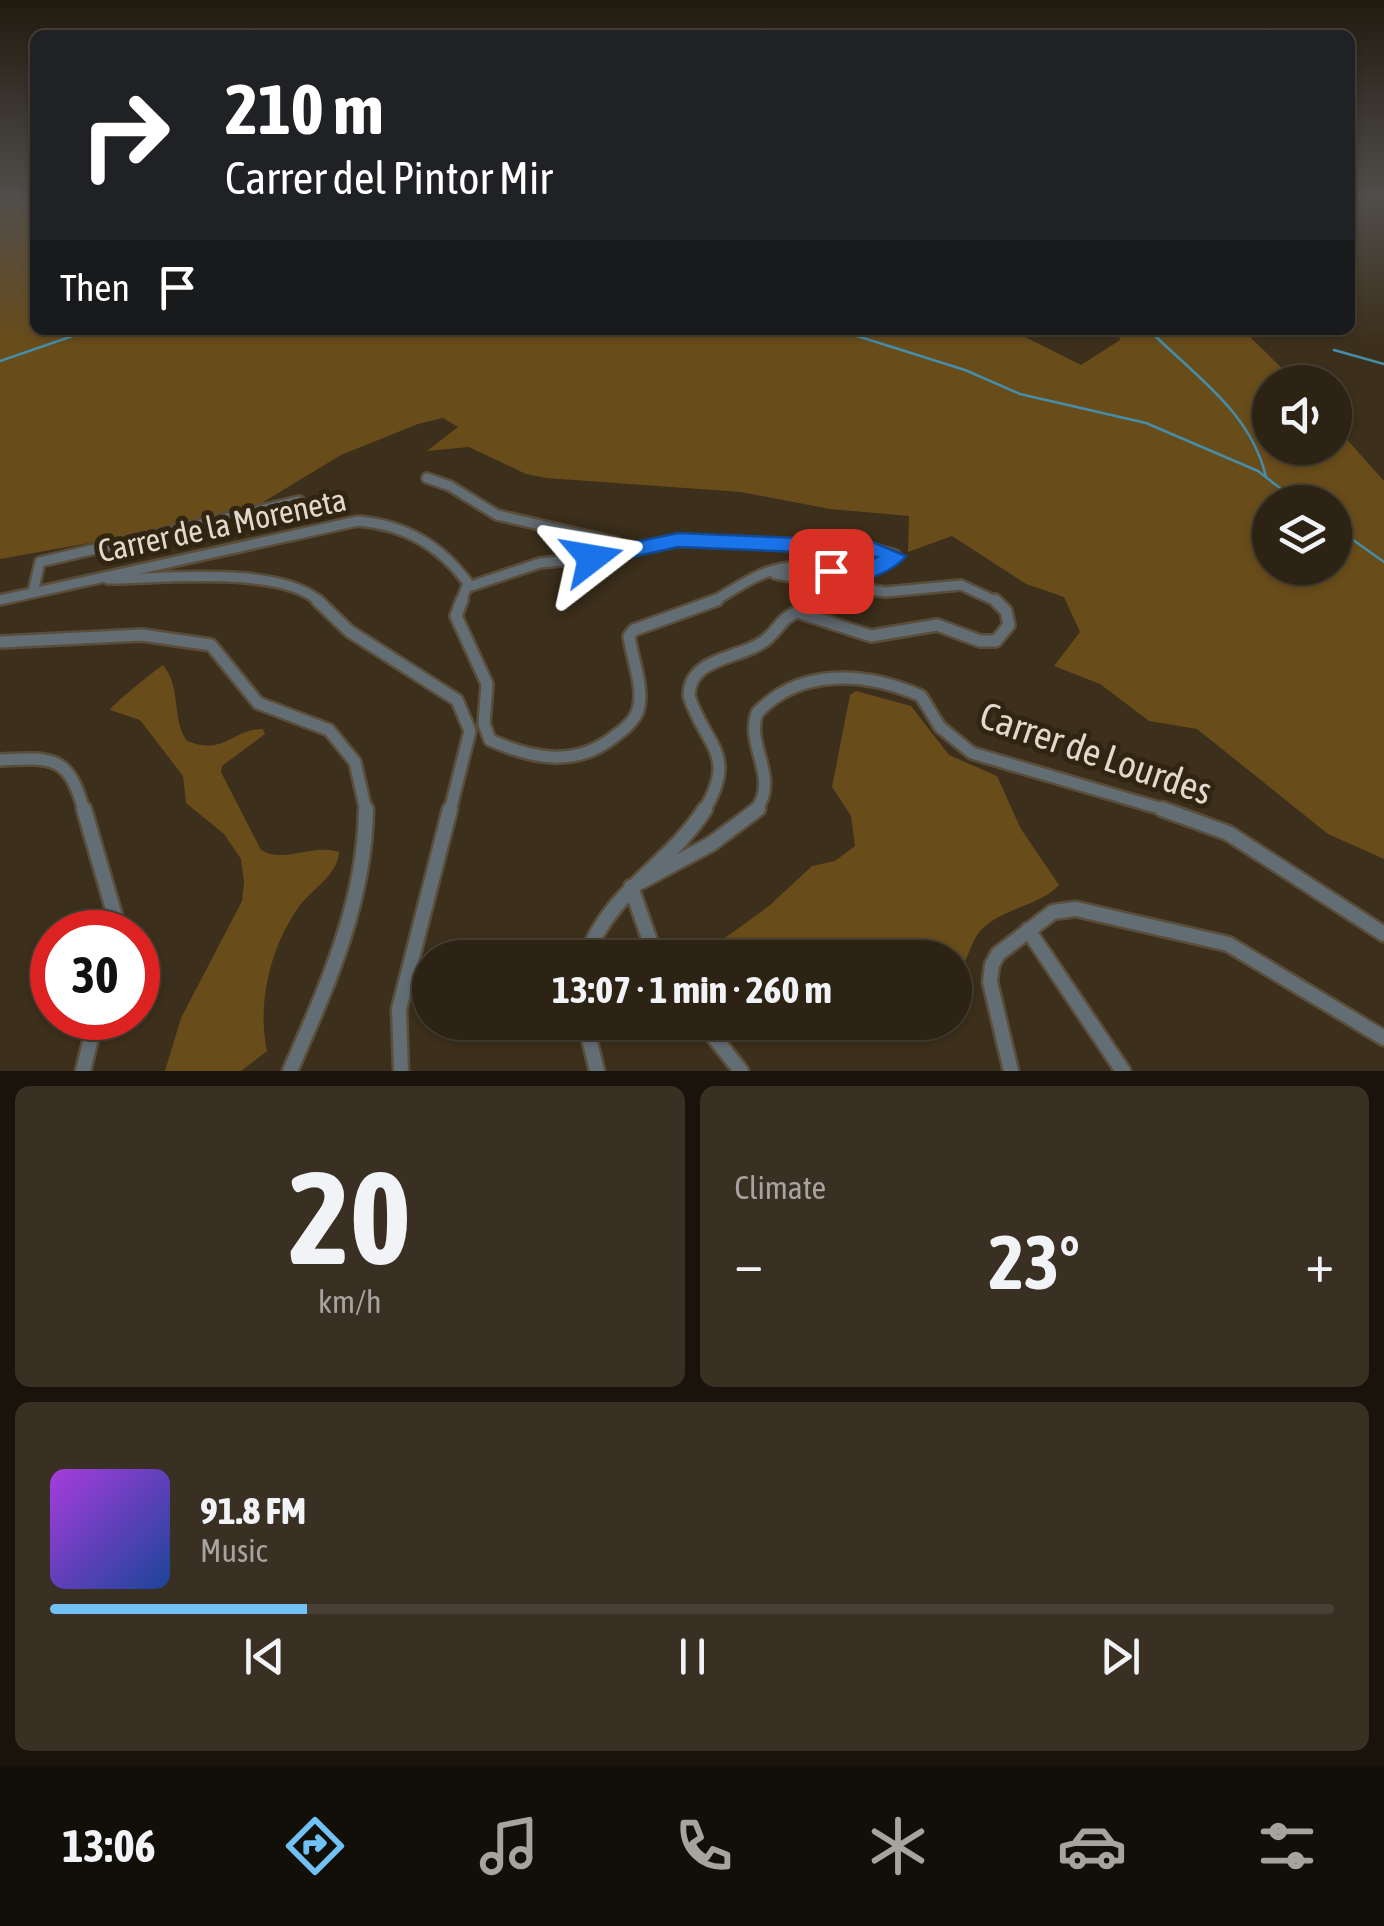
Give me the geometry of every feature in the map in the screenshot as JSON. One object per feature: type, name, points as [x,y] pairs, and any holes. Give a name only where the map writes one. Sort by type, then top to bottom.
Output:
[{"type":"street","points":[[427,478],[450,486],[497,515],[615,542],[628,550]]},
{"type":"street","points":[[34,592],[40,562],[115,548],[230,514],[299,501]]},
{"type":"street","name":"Carrer de la Moreneta","points":[[0,600],[362,519],[388,522],[430,543],[466,578],[468,587]]},
{"type":"street","points":[[678,540],[870,548],[895,556],[872,572],[797,567],[763,574],[709,606],[634,630],[629,636],[639,707],[626,728],[592,754],[570,761],[549,760],[499,744],[485,732],[487,684],[456,616],[468,587],[540,563],[678,540]]},
{"type":"street","points":[[590,940],[612,904],[692,824],[719,780],[720,758],[689,696],[692,677],[706,664],[767,639],[781,619],[797,612],[871,636],[936,624],[980,641],[996,641],[1009,626],[1008,612],[962,584],[930,582],[868,592],[804,576],[763,574]]},
{"type":"street","points":[[95,578],[269,580],[293,585],[310,593],[348,630],[457,700],[469,723],[469,735],[399,1009],[401,1071]]},
{"type":"street","points":[[0,642],[76,636],[195,640],[210,644],[257,703],[327,728],[342,744],[365,798],[367,832],[362,878],[352,919],[290,1071]]},
{"type":"street","name":"Carrer de Lourdes","points":[[631,887],[742,823],[758,809],[765,796],[754,717],[772,699],[813,679],[840,673],[920,696],[940,727],[982,758],[1129,798],[1228,833],[1384,934]]},
{"type":"street","points":[[469,735],[485,732]]},
{"type":"street","points":[[0,760],[48,759],[65,764],[74,775],[113,910]]},
{"type":"street","points":[[631,887],[650,940]]},
{"type":"street","points":[[1011,1071],[990,982],[992,965],[998,954],[1053,912],[1076,910],[1198,934],[1228,944],[1384,1038]]},
{"type":"street","points":[[1028,930],[1123,1071]]},
{"type":"street","points":[[83,1071],[91,1040]]},
{"type":"street","points":[[589,1040],[597,1071]]},
{"type":"street","points":[[716,1040],[741,1071]]},
{"type":"shaded area","points":[[0,245],[30,245],[30,335],[1021,335],[1081,365],[1120,340],[1119,335],[1248,335],[1279,365],[1252,365],[1252,465],[1352,465],[1352,445],[1384,481],[1384,859],[1328,834],[1197,729],[1149,721],[1100,684],[1054,666],[1080,632],[1064,597],[1026,584],[952,536],[908,552],[909,516],[830,509],[741,492],[526,474],[469,447],[427,451],[458,427],[443,418],[341,455],[260,504],[168,529],[0,559]]},
{"type":"shaded area","points":[[163,665],[173,683],[179,723],[187,741],[219,744],[263,729],[265,734],[222,766],[221,772],[261,850],[280,855],[319,850],[339,852],[329,876],[303,901],[280,941],[265,996],[267,1051],[241,1071],[165,1071],[181,1018],[242,901],[244,882],[241,859],[224,834],[186,803],[183,776],[140,720],[110,710]]},
{"type":"shaded area","points":[[856,691],[911,706],[949,755],[997,776],[1021,829],[1059,885],[1042,898],[992,921],[972,945],[972,940],[722,940],[769,906],[812,866],[835,861],[855,846],[851,816],[832,787],[850,695]]},
{"type":"waterway","points":[[0,361],[75,335]]},
{"type":"waterway","points":[[854,335],[965,370],[1020,394],[1146,423],[1258,471],[1276,485]]},
{"type":"waterway","points":[[1154,335],[1234,414],[1259,454],[1266,477]]},
{"type":"waterway","points":[[1334,350],[1384,364]]},
{"type":"waterway","points":[[1352,539],[1384,562]]},
{"type":"route","points":[[592,558],[644,544],[678,540],[870,548],[895,556],[872,572],[831,571]]}]
